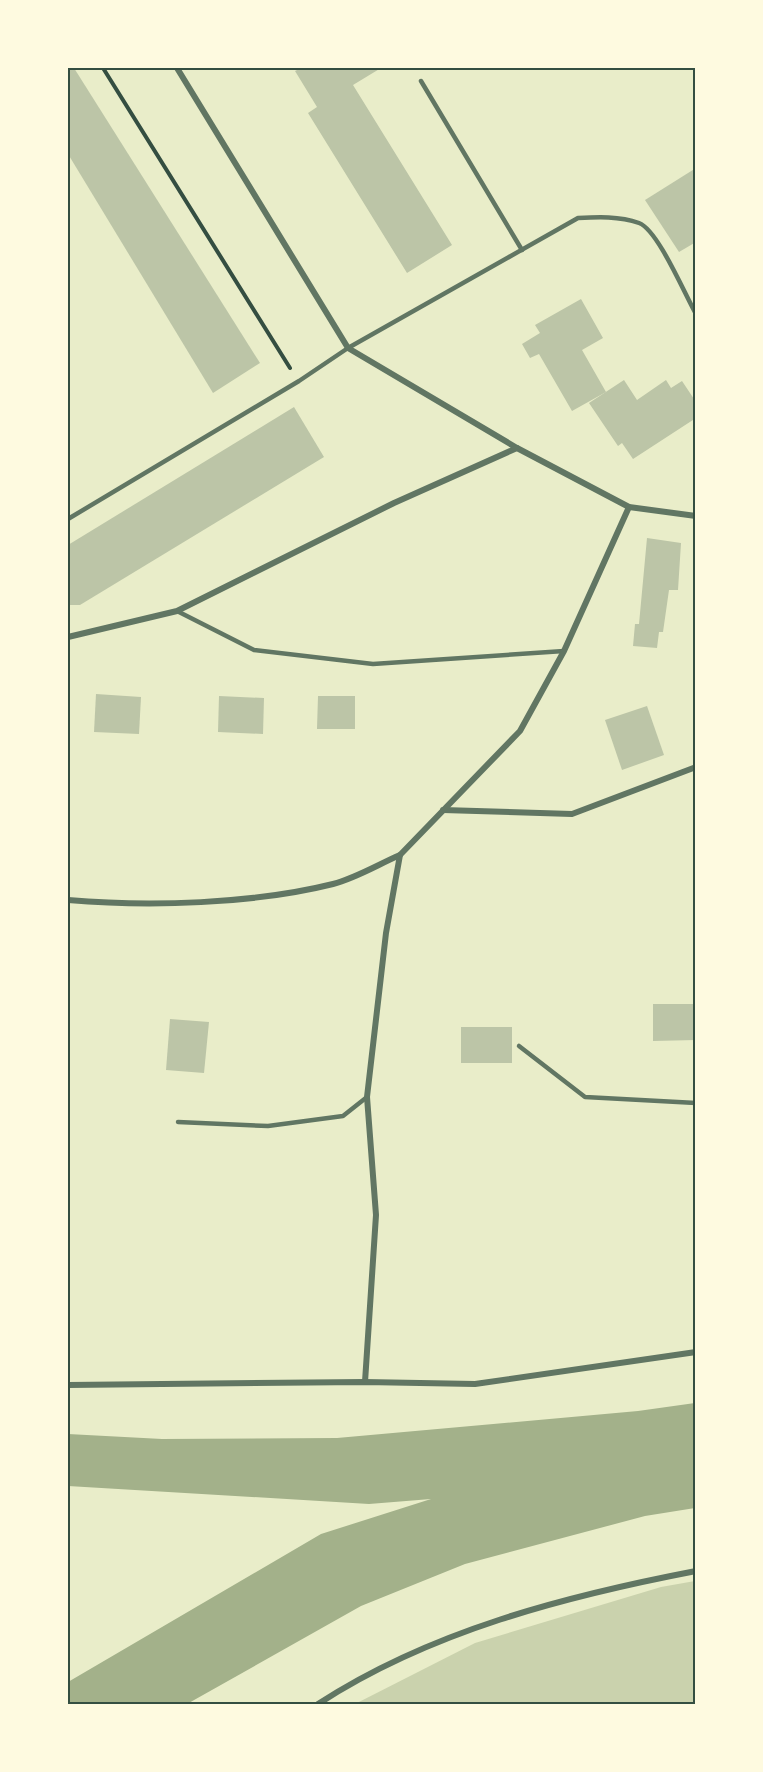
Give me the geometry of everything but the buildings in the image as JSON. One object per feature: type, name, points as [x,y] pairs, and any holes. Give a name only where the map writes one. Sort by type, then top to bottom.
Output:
[{"type":"street","points":[[177,68],[348,348],[517,448],[630,507],[696,516]]},
{"type":"street","points":[[68,637],[177,611],[394,503],[517,448]]},
{"type":"street","points":[[68,900],[123,905],[272,896],[335,883],[400,855],[520,731],[564,651],[630,507]]},
{"type":"street","points":[[443,810],[572,814],[696,767]]},
{"type":"street","points":[[365,1382],[376,1215],[367,1097],[386,933],[400,855]]},
{"type":"street","points":[[68,1385],[365,1382],[475,1384],[696,1352]]},
{"type":"street","points":[[318,1704],[403,1657],[504,1619],[602,1588],[696,1570]]},
{"type":"lane","points":[[421,81],[522,250]]},
{"type":"lane","points":[[68,519],[299,381],[348,348],[578,218],[605,216],[641,224],[655,238],[696,314]]},
{"type":"lane","points":[[177,611],[254,650],[373,664],[564,651]]},
{"type":"lane","points":[[519,1046],[585,1097],[696,1103]]},
{"type":"lane","points":[[178,1122],[279,1124],[343,1116],[367,1097]]},
{"type":"path","points":[[103,68],[299,381]]},
{"type":"shaded area","points":[[695,1403],[695,1508],[645,1516],[465,1564],[361,1606],[187,1704],[68,1704],[68,1682],[321,1534],[431,1499],[369,1504],[68,1486],[68,1434],[162,1439],[337,1438],[638,1411]]},
{"type":"shaded area","points":[[695,1581],[695,1704],[355,1704],[475,1643],[661,1587]]}]
